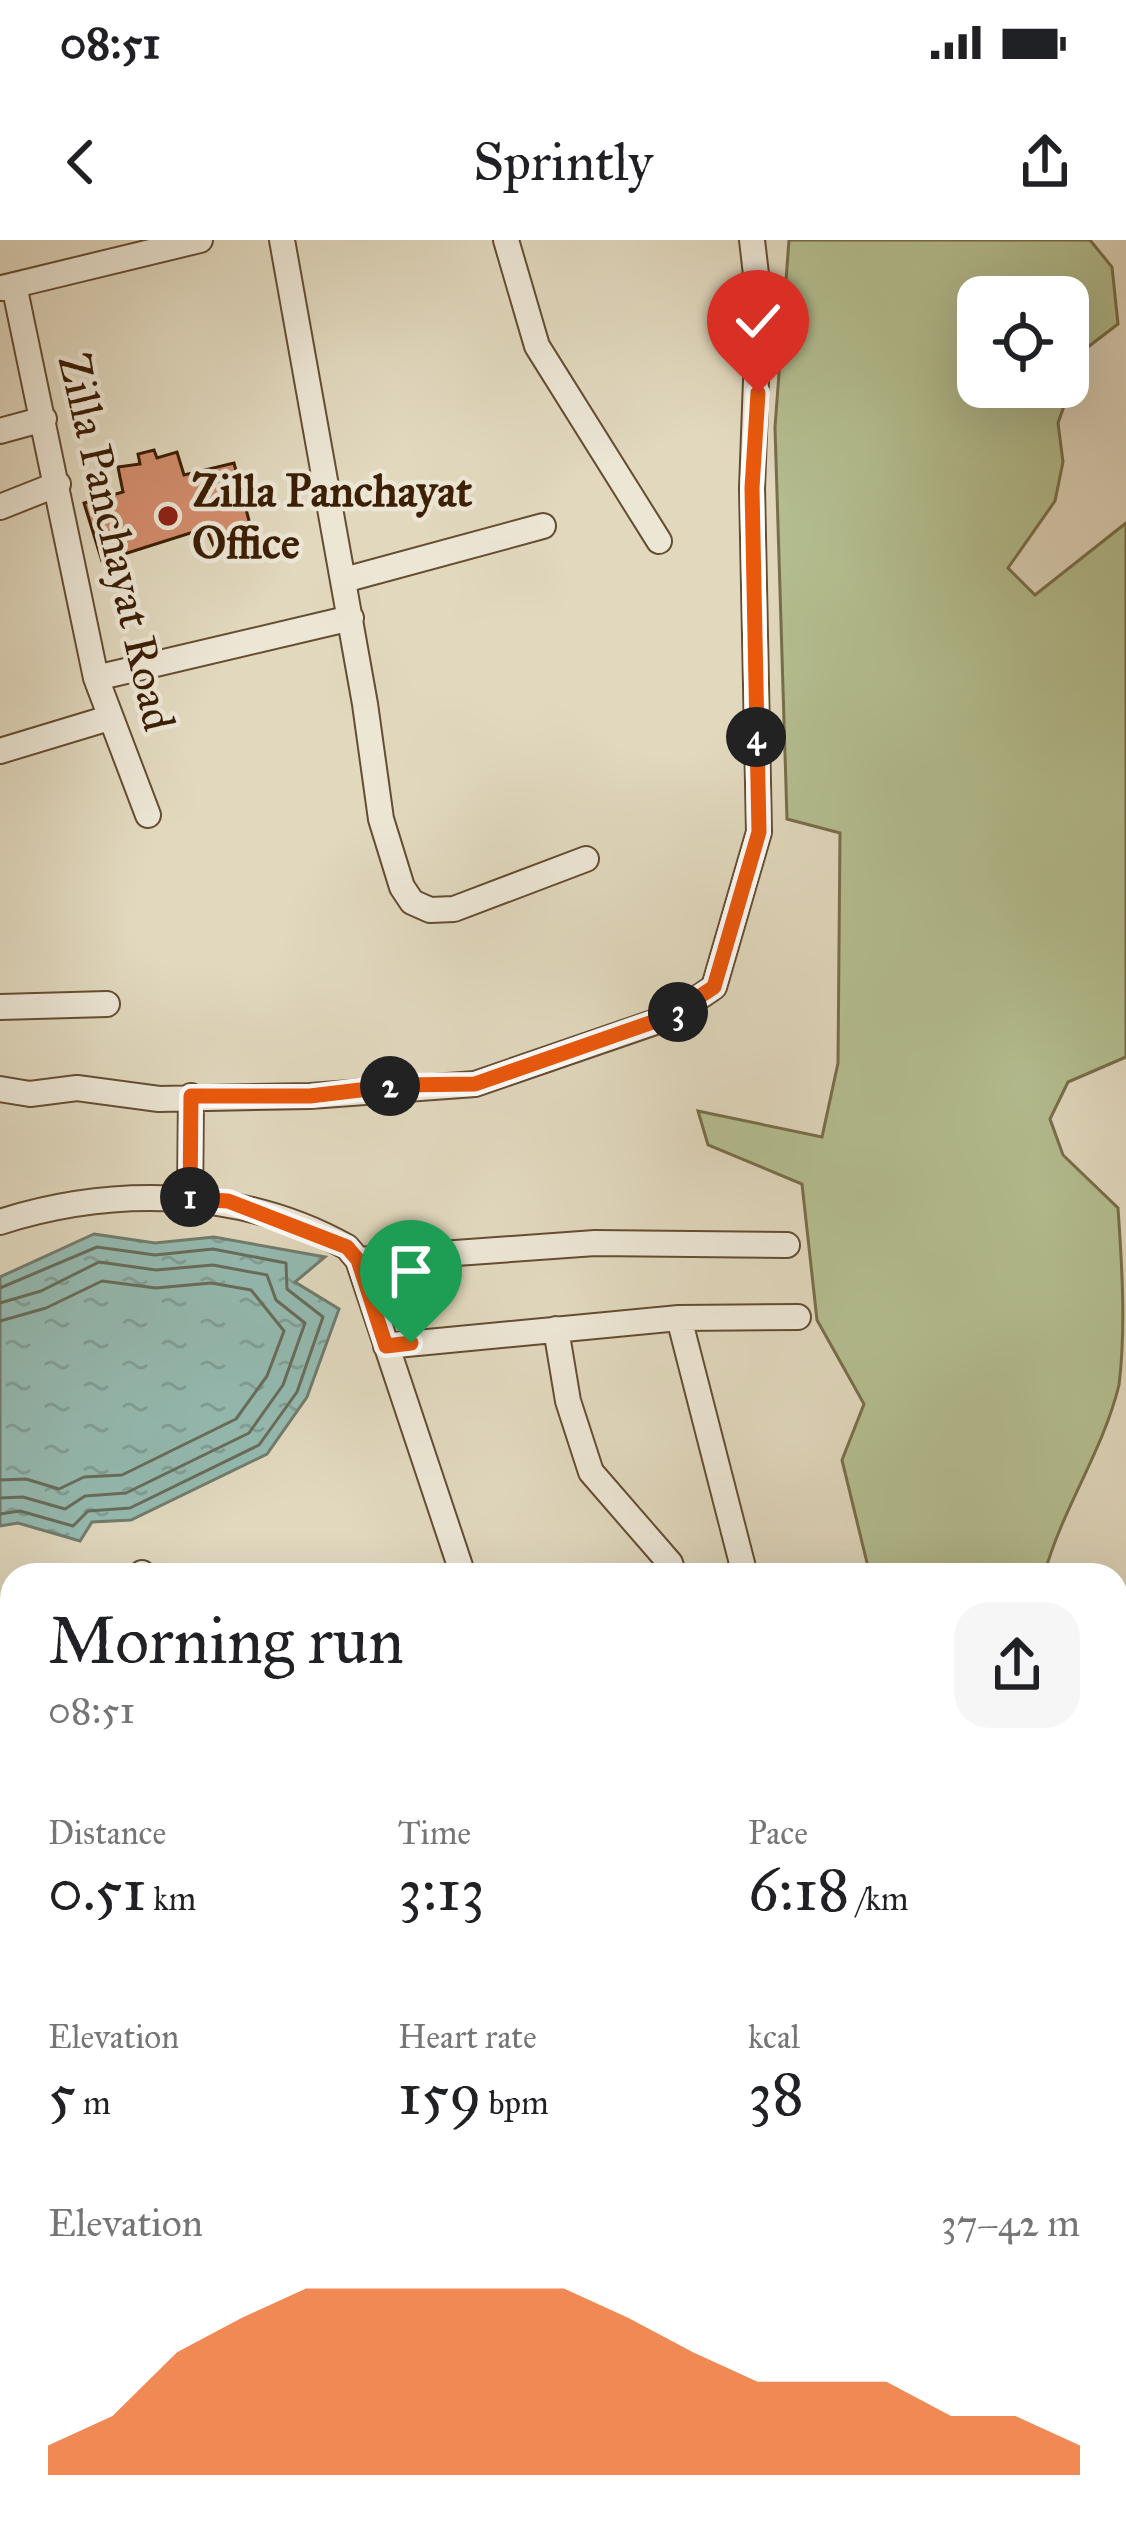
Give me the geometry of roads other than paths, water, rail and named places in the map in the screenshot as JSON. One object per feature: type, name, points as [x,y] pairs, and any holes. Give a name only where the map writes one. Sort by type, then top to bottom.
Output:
[{"type":"street","points":[[7,287],[200,240]]},
{"type":"street","points":[[282,240],[351,618],[380,819],[412,902],[430,910],[454,909],[586,859]]},
{"type":"street","points":[[506,240],[537,346],[659,541]]},
{"type":"street","points":[[0,1089],[310,1096],[402,1085],[475,1084],[670,1016],[714,987],[759,832],[752,488],[759,301],[752,240]]},
{"type":"street","name":"Zilla Panchayat Road","points":[[7,287],[44,418],[96,678],[148,815]]},
{"type":"street","points":[[0,431],[44,418]]},
{"type":"street","points":[[0,507],[58,484]]},
{"type":"street","points":[[344,580],[543,526]]},
{"type":"street","points":[[96,678],[351,618]]},
{"type":"street","points":[[0,751],[109,718]]},
{"type":"street","points":[[0,1007],[107,1004]]},
{"type":"street","points":[[190,1199],[191,1096]]},
{"type":"street","points":[[0,1222],[84,1203],[190,1199],[228,1201],[328,1237],[358,1260],[460,1563]]},
{"type":"street","points":[[358,1260],[595,1243],[787,1245]]},
{"type":"street","points":[[386,1346],[679,1318],[798,1317]]},
{"type":"street","points":[[679,1318],[742,1563]]},
{"type":"street","points":[[556,1329],[568,1401],[591,1472],[669,1563]]},
{"type":"water","points":[[94,1234],[155,1243],[214,1237],[325,1257],[295,1282],[339,1309],[307,1397],[267,1454],[131,1520],[92,1522],[80,1541],[18,1523],[0,1526],[0,1277]]},
{"type":"place","name":"Zilla Panchayat Office","points":[[168,516]]}]
